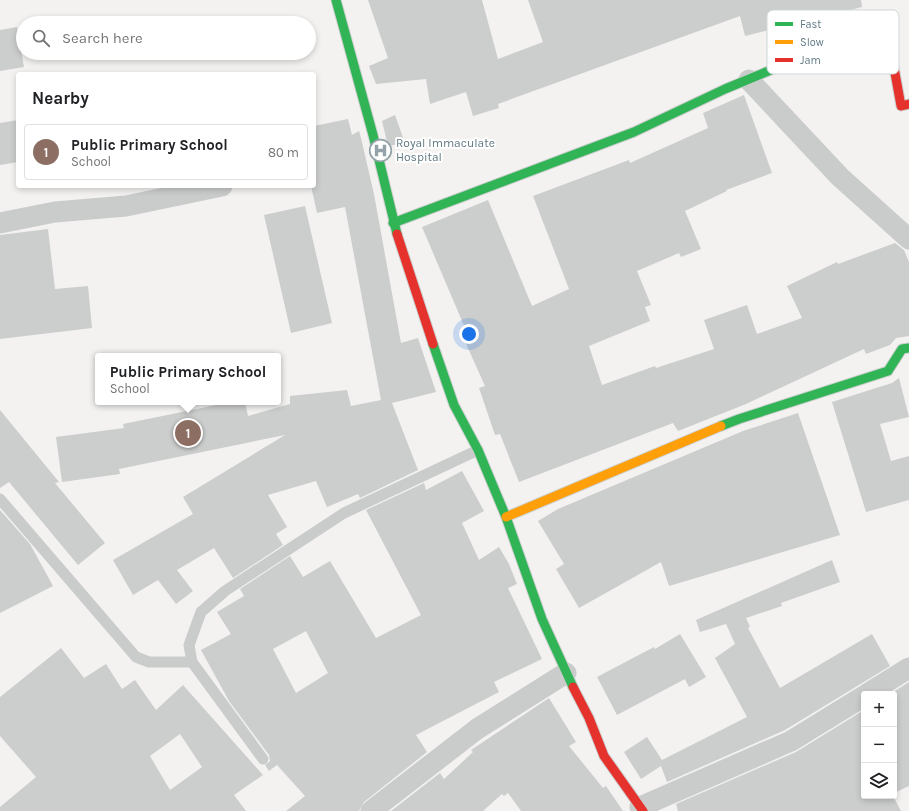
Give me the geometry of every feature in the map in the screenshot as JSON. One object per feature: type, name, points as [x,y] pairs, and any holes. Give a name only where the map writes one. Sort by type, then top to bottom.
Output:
[{"type":"street","points":[[336,0],[373,135],[394,223],[454,405],[478,450],[506,517],[542,619],[566,674],[590,718],[604,756],[642,809],[791,741],[861,697]]},
{"type":"street","points":[[394,223],[634,132],[725,89],[767,72]]},
{"type":"street","points":[[895,74],[902,106],[909,104]]},
{"type":"street","points":[[749,80],[840,177],[909,239]]},
{"type":"street","points":[[0,223],[56,212],[126,206],[212,188]]},
{"type":"street","points":[[506,517],[739,419],[888,371],[902,349],[909,348]]},
{"type":"street","points":[[872,691],[909,668]]},
{"type":"street","points":[[371,811],[477,729],[566,674]]},
{"type":"lane","points":[[263,759],[192,662],[189,646],[201,612],[225,591],[344,513],[478,450]]},
{"type":"lane","points":[[0,499],[136,656],[149,662],[192,662]]},
{"type":"building","points":[[368,0],[482,0],[498,59],[543,42],[528,0],[861,0],[862,7],[850,10],[767,10],[767,31],[745,36],[740,16],[498,104],[499,108],[473,116],[466,92],[430,104],[426,79],[376,84],[369,66],[388,58]]},
{"type":"building","points":[[16,27],[16,60],[23,60],[24,67],[0,71],[0,30]]},
{"type":"building","points":[[744,95],[772,173],[726,190],[727,191],[685,211],[701,249],[681,257],[679,253],[637,271],[651,305],[645,307],[650,321],[589,346],[602,385],[655,366],[656,368],[714,349],[704,320],[747,305],[757,334],[802,318],[787,286],[837,262],[838,264],[895,243],[904,250],[909,262],[909,336],[896,338],[890,345],[866,354],[864,349],[746,404],[678,431],[673,423],[519,482],[500,434],[495,435],[479,388],[485,386],[463,337],[468,335],[422,227],[488,200],[532,306],[569,289],[533,196],[629,160],[630,163],[708,128],[703,113]]},
{"type":"building","points":[[395,115],[405,143],[388,146],[382,121]]},
{"type":"building","points":[[348,119],[352,135],[359,131],[374,194],[401,343],[418,338],[436,392],[392,403],[418,470],[360,498],[358,494],[327,507],[316,481],[268,495],[287,527],[276,534],[283,545],[233,578],[214,548],[177,570],[193,591],[176,604],[158,580],[133,595],[113,560],[193,514],[183,497],[285,435],[119,469],[120,474],[62,482],[56,437],[124,428],[123,424],[216,405],[246,405],[248,416],[290,404],[290,396],[347,390],[351,406],[381,400],[345,207],[317,213],[311,188],[316,188],[316,126]]},
{"type":"building","points":[[16,120],[16,162],[0,165],[0,123]]},
{"type":"building","points":[[305,206],[332,323],[291,333],[264,215]]},
{"type":"building","points":[[48,229],[55,289],[88,286],[92,328],[0,339],[0,235]]},
{"type":"building","points":[[899,378],[909,417],[880,424],[891,461],[909,456],[909,500],[866,512],[832,402],[892,383]]},
{"type":"building","points":[[0,410],[59,482],[55,483],[105,543],[78,565],[9,482],[0,488]]},
{"type":"building","points":[[798,413],[840,535],[669,586],[661,562],[579,608],[556,569],[564,564],[538,521],[558,509],[743,431]]},
{"type":"building","points":[[462,471],[484,511],[462,523],[479,560],[499,547],[509,564],[517,584],[508,588],[542,659],[494,682],[499,692],[416,735],[427,752],[364,802],[359,811],[286,811],[305,796],[277,765],[269,771],[265,765],[270,761],[269,755],[229,701],[201,650],[231,634],[217,612],[244,596],[240,589],[290,556],[303,577],[330,561],[376,638],[421,615],[366,510],[424,483],[426,490]],"holes":[[[306,631],[328,673],[296,693],[273,649]]]},
{"type":"building","points":[[0,510],[30,544],[53,586],[0,613]]},
{"type":"building","points":[[832,560],[840,582],[781,603],[782,606],[746,618],[750,627],[748,628],[780,688],[872,634],[890,666],[785,730],[667,782],[661,766],[641,779],[624,752],[647,737],[662,760],[747,717],[715,658],[735,644],[726,624],[700,632],[696,620]]},
{"type":"building","points":[[680,634],[706,677],[689,687],[685,679],[617,715],[597,677],[654,647],[655,649]]},
{"type":"building","points":[[61,648],[84,678],[106,664],[122,689],[135,680],[156,710],[183,685],[263,775],[234,795],[246,811],[0,811],[0,807],[36,777],[0,736],[0,697]],"holes":[[[180,734],[202,767],[170,790],[150,756]]]},
{"type":"building","points":[[909,682],[909,786],[897,792],[897,691],[895,691]]},
{"type":"building","points":[[549,698],[576,742],[569,746],[603,788],[606,786],[623,811],[521,811],[508,793],[504,796],[502,794],[483,811],[391,811],[440,773],[444,779],[473,752],[471,750]]},
{"type":"building","points":[[861,712],[861,799],[895,799],[901,811],[678,811],[676,804],[796,752]]},
{"type":"traffic: fast","points":[[336,0],[373,135],[397,234]]},
{"type":"traffic: fast","points":[[393,223],[634,132],[725,89],[767,72]]},
{"type":"traffic: fast","points":[[433,344],[454,405],[478,450],[506,517],[542,619],[573,687]]},
{"type":"traffic: fast","points":[[721,426],[888,371],[902,349],[909,348]]},
{"type":"traffic: slow","points":[[506,517],[721,426]]},
{"type":"traffic: jam","points":[[895,74],[901,106],[909,104]]},
{"type":"traffic: jam","points":[[397,234],[433,344]]},
{"type":"traffic: jam","points":[[573,687],[589,718],[604,756],[643,811]]},
{"type":"place","name":"Royal Immaculate Hospital","points":[[381,150]]},
{"type":"place","name":"Public Primary School","points":[[188,433]]}]
